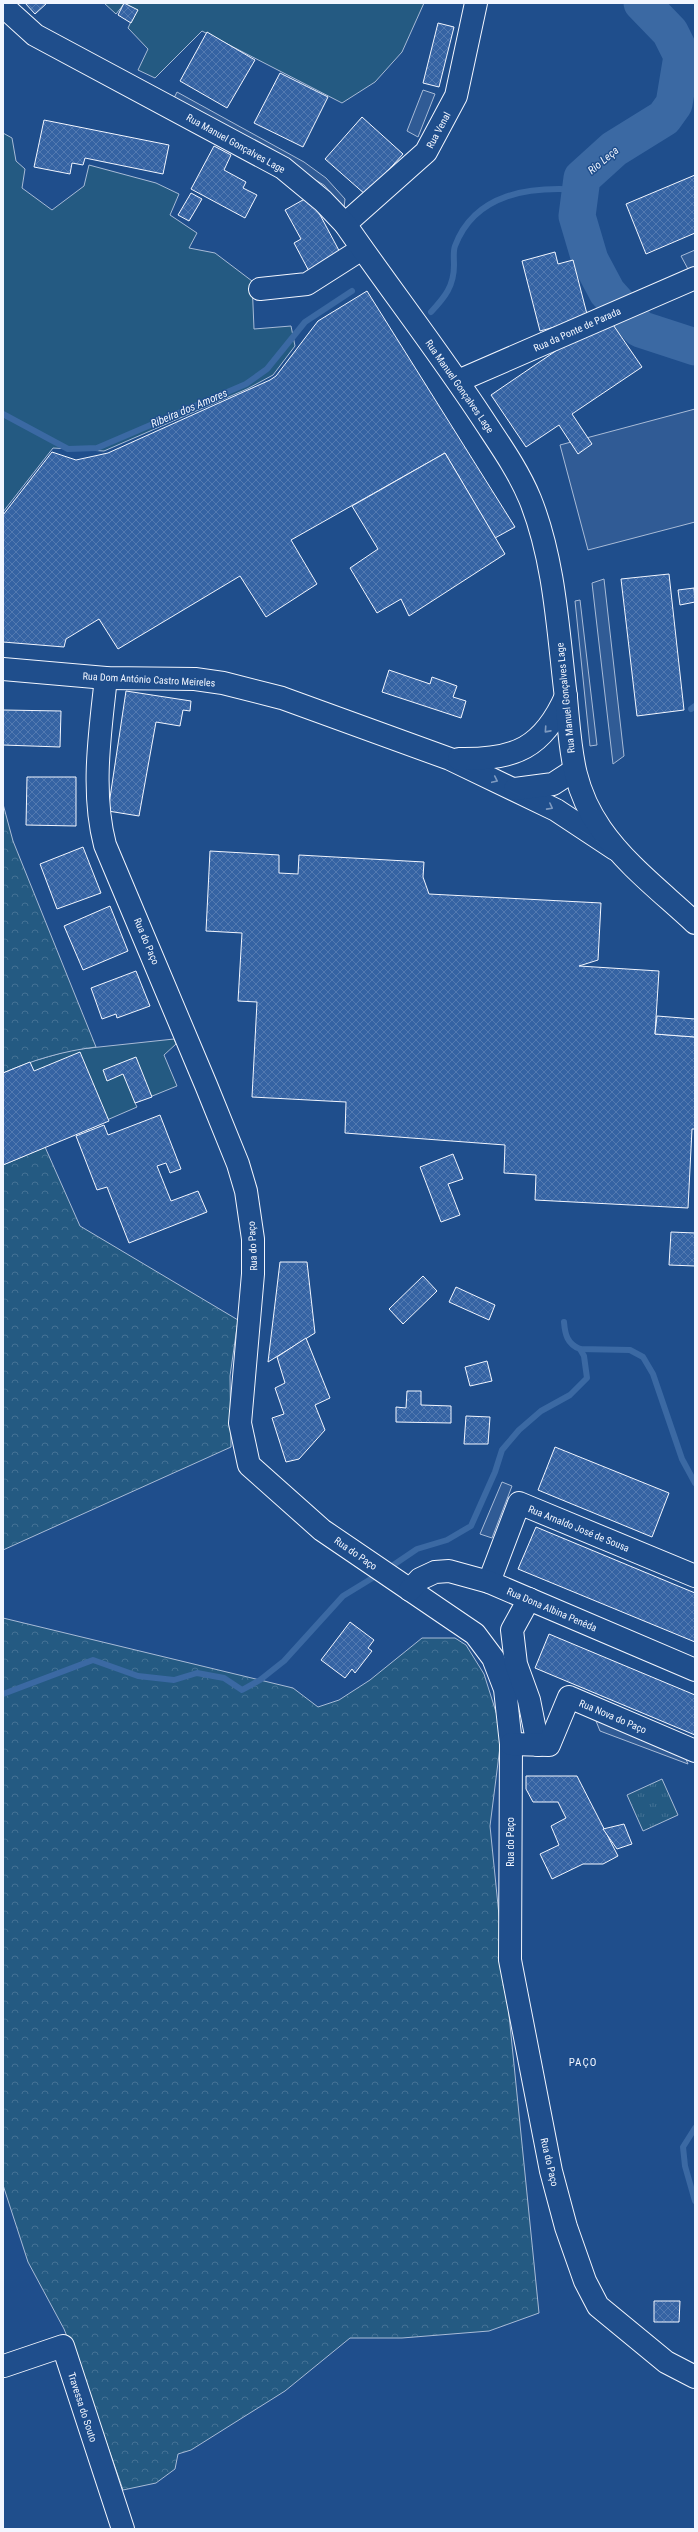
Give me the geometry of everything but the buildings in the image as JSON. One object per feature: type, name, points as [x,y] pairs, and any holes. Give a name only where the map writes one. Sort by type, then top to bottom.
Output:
[{"type":"street","name":"Rua Venal","points":[[345,224],[426,152],[456,96],[476,3]]},
{"type":"street","name":"Rua Manuel Gonçalves Lage","points":[[3,6],[35,35],[283,168],[323,201],[345,224],[458,381],[513,465],[531,501],[542,535],[551,576],[566,696],[573,771],[590,810],[601,829],[620,852],[695,923]]},
{"type":"street","points":[[260,289],[307,284],[362,249]]},
{"type":"street","name":"Rua da Ponte de Parada","points":[[458,381],[695,278]]},
{"type":"street","name":"Rua Dom António Castro Meireles","points":[[3,669],[106,678],[195,679],[250,689],[289,700],[450,759],[556,810],[620,852]]},
{"type":"street","name":"Rua do Paço","points":[[106,678],[97,802],[99,824],[105,845],[238,1164],[246,1191],[253,1239],[253,1274],[240,1423],[249,1465],[322,1530],[475,1634],[493,1658],[505,1689],[511,1744],[510,1960],[545,2140],[566,2227],[585,2281],[598,2306],[666,2362],[695,2377]]},
{"type":"street","name":"Rua Dom António Castro Meireles","points":[[450,759],[500,758],[525,747],[547,731],[566,696]]},
{"type":"street","points":[[515,789],[553,784],[573,771]]},
{"type":"street","name":"Rua Arnaldo José de Sousa","points":[[489,1582],[520,1503],[695,1576]]},
{"type":"street","name":"Rua Dona Albina Penêda","points":[[402,1584],[420,1579],[435,1572],[449,1571],[489,1582],[695,1670]]},
{"type":"street","points":[[511,1744],[538,1745],[529,1700],[516,1664],[512,1630],[529,1599]]},
{"type":"street","name":"Rua Nova do Paço","points":[[538,1745],[549,1745],[569,1697],[695,1751]]},
{"type":"street","name":"Travessa do Souto","points":[[4,2366],[64,2346],[123,2529]]},
{"type":"green space","points":[[104,3],[424,3],[402,52],[375,82],[342,103],[202,31],[155,78],[138,70],[148,49],[128,28],[136,11],[124,4],[116,14]]},
{"type":"green space","points":[[3,133],[12,138],[16,161],[25,169],[22,188],[52,210],[84,186],[89,165],[156,183],[179,194],[170,215],[197,233],[189,248],[215,253],[252,281],[254,329],[291,326],[295,346],[273,375],[247,389],[104,451],[53,448],[3,512]]},
{"type":"green space","points":[[3,804],[13,841],[96,1047],[48,1057],[3,1073]]},
{"type":"green space","points":[[174,1039],[176,1044],[164,1055],[177,1086],[135,1103],[137,1107],[3,1165],[3,1073],[30,1062],[71,1050]]},
{"type":"green space","points":[[45,1147],[80,1226],[238,1320],[230,1376],[231,1447],[3,1550],[3,1165]]},
{"type":"green space","points":[[3,1618],[293,1688],[318,1707],[339,1700],[370,1680],[422,1638],[455,1638],[466,1645],[484,1674],[502,1731],[490,1826],[539,2313],[489,2331],[402,2338],[350,2338],[285,2391],[191,2450],[178,2454],[175,2469],[156,2483],[123,2490],[87,2387],[64,2329],[28,2262],[3,2185]]},
{"type":"green space","points":[[662,1779],[678,1815],[643,1831],[627,1795]]},
{"type":"shaded area","points":[[423,90],[435,94],[418,137],[407,131]]},
{"type":"shaded area","points":[[177,92],[304,162],[326,178],[345,199],[344,208],[324,185],[174,98]]},
{"type":"shaded area","points":[[695,250],[695,268],[689,271],[681,256]]},
{"type":"shaded area","points":[[695,409],[695,522],[588,550],[560,445]]},
{"type":"shaded area","points":[[604,579],[624,756],[613,764],[592,583]]},
{"type":"shaded area","points":[[580,600],[597,745],[590,746],[575,601]]},
{"type":"shaded area","points":[[502,1482],[512,1486],[492,1538],[480,1534]]},
{"type":"shaded area","points":[[594,1716],[683,1752],[688,1764],[600,1731]]},
{"type":"waterway","name":"Rio Leça","points":[[642,3],[670,32],[682,56],[674,104],[664,118],[614,149],[582,178],[577,216],[590,260],[607,292],[640,329],[695,347]]},
{"type":"waterway","name":"Ribeira dos Amores","points":[[431,312],[448,291],[454,272],[455,246],[464,228],[476,214],[490,204],[506,197],[524,192],[562,189],[581,190]]},
{"type":"waterway","name":"Ribeira dos Amores","points":[[3,414],[68,449],[97,448],[246,384],[267,369],[305,322],[352,291]]},
{"type":"waterway","points":[[691,709],[695,706]]},
{"type":"waterway","points":[[564,1322],[565,1331],[569,1341],[580,1349],[630,1350],[643,1357],[653,1374],[682,1459],[695,1483]]},
{"type":"waterway","points":[[386,1570],[417,1549],[447,1540],[471,1526],[495,1472],[502,1450],[519,1430],[541,1411],[570,1395],[587,1378],[584,1356],[580,1349]]},
{"type":"waterway","points":[[3,1694],[93,1660],[138,1676],[174,1680],[197,1673],[224,1678],[242,1690],[260,1680],[284,1661],[343,1596],[379,1574]]},
{"type":"waterway","points":[[695,2128],[683,2147],[685,2166],[695,2201]]},
{"type":"district","name":"PAÇO","points":[[583,2062]]}]
